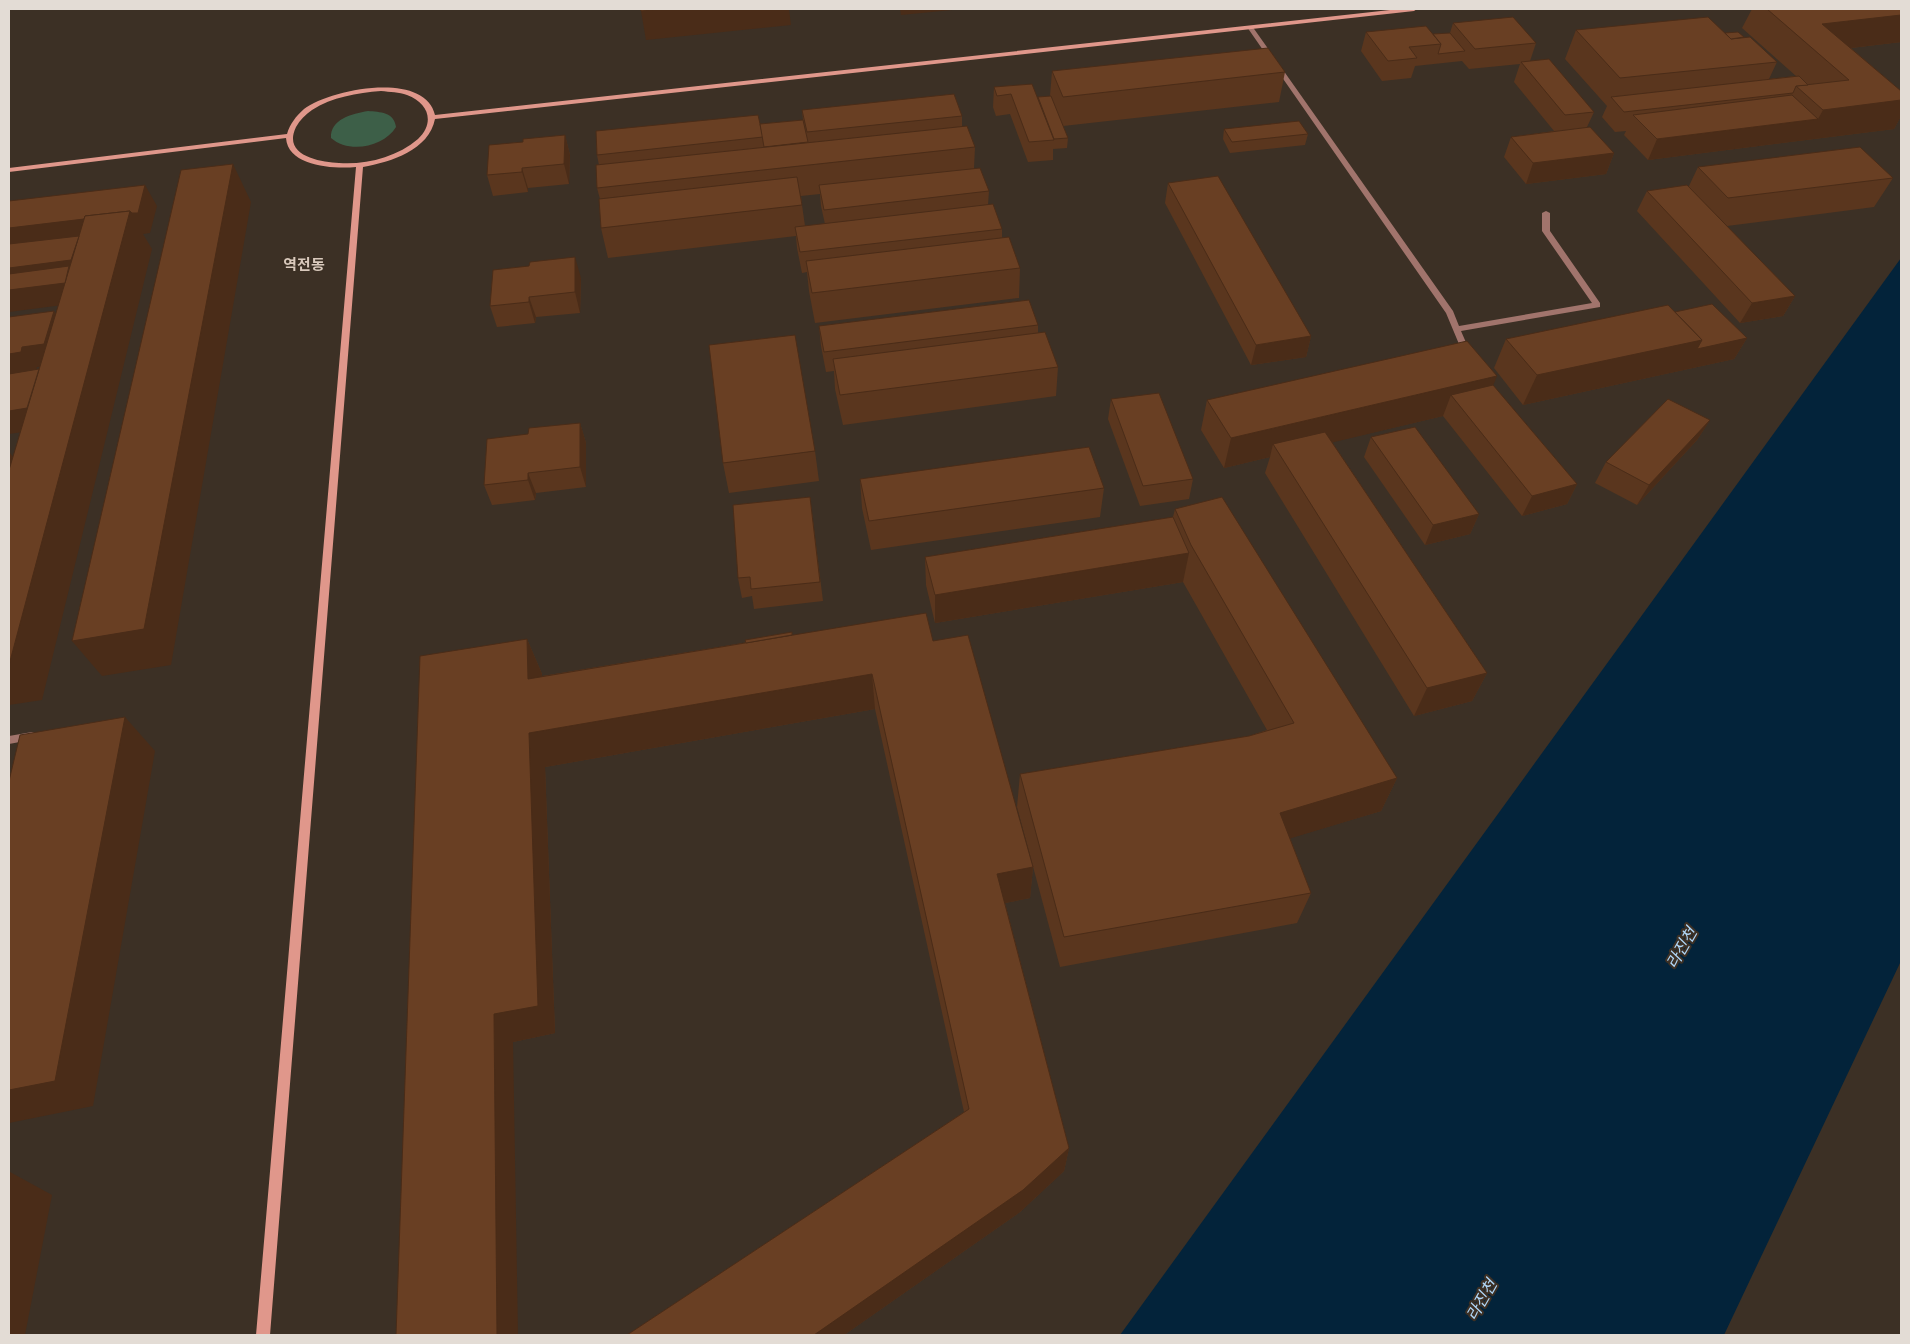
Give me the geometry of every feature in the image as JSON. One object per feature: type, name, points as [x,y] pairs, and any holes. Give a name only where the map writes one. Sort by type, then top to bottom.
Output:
[{"type":"main road","points":[[433,118],[1414,9]]},
{"type":"main road","points":[[382,89],[412,95],[431,108],[433,118],[431,127],[413,147],[380,161],[360,165],[332,166],[308,160],[298,154],[291,146],[290,136],[293,126],[300,116],[328,99],[363,90],[382,89]]},
{"type":"main road","points":[[9,170],[290,136]]},
{"type":"main road","points":[[263,1335],[360,165]]},
{"type":"street","points":[[1250,27],[1450,313],[1464,349],[1474,365]]},
{"type":"street","points":[[1458,330],[1597,305],[1546,231],[1546,213]]},
{"type":"street","points":[[9,740],[45,734]]},
{"type":"green space","points":[[368,111],[386,114],[392,118],[396,127],[391,134],[375,143],[356,147],[338,143],[331,138],[334,126],[343,118]]},
{"type":"water","name":"라진천","points":[[1901,258],[1901,961],[1724,1335],[1120,1335]]},
{"type":"building","points":[[641,9],[665,9],[641,11]]},
{"type":"building","points":[[1767,9],[1901,9],[1901,15],[1822,24],[1901,91],[1901,100],[1823,110],[1796,86],[1849,80]]},
{"type":"building","points":[[1513,17],[1536,43],[1475,49],[1453,23]]},
{"type":"building","points":[[1708,17],[1731,39],[1750,37],[1777,62],[1620,78],[1576,30]]},
{"type":"building","points":[[1426,26],[1441,44],[1409,47],[1417,58],[1388,61],[1366,32]]},
{"type":"building","points":[[1738,32],[1744,37],[1731,39],[1725,33]]},
{"type":"building","points":[[1450,33],[1465,51],[1438,54],[1441,44],[1433,34]]},
{"type":"building","points":[[1268,48],[1285,72],[1063,97],[1052,71]]},
{"type":"building","points":[[1549,59],[1594,112],[1565,115],[1521,62]]},
{"type":"building","points":[[1799,76],[1808,85],[1796,86],[1793,93],[1624,112],[1611,97]]},
{"type":"building","points":[[1032,84],[1054,140],[1029,142],[1011,94],[997,96],[994,87]]},
{"type":"building","points":[[954,94],[962,116],[807,132],[802,110]]},
{"type":"building","points":[[1792,95],[1818,119],[1657,139],[1633,115]]},
{"type":"building","points":[[1051,96],[1068,138],[1054,139],[1038,97]]},
{"type":"building","points":[[758,115],[763,137],[597,155],[596,131]]},
{"type":"building","points":[[803,120],[808,142],[764,147],[760,124]]},
{"type":"building","points":[[1299,121],[1308,134],[1232,142],[1224,129]]},
{"type":"building","points":[[967,126],[975,147],[597,188],[596,165]]},
{"type":"building","points":[[1590,127],[1614,153],[1533,163],[1511,137]]},
{"type":"building","points":[[565,135],[564,164],[522,168],[522,172],[487,175],[489,145],[523,142],[523,139]]},
{"type":"building","points":[[1860,147],[1893,178],[1728,198],[1698,167]]},
{"type":"building","points":[[233,164],[144,629],[72,641],[181,170]]},
{"type":"building","points":[[980,168],[989,191],[824,210],[819,185]]},
{"type":"building","points":[[1218,176],[1311,336],[1256,345],[1168,183]]},
{"type":"building","points":[[797,177],[802,205],[601,228],[599,199]]},
{"type":"building","points":[[145,185],[138,213],[130,211],[85,216],[84,219],[9,228],[9,201]]},
{"type":"building","points":[[1687,185],[1795,296],[1752,303],[1647,191]]},
{"type":"building","points":[[993,204],[1002,229],[800,252],[795,227]]},
{"type":"building","points":[[130,211],[9,665],[9,470],[85,216]]},
{"type":"building","points":[[79,236],[71,260],[9,268],[9,244]]},
{"type":"building","points":[[1009,237],[1020,268],[812,293],[806,261]]},
{"type":"building","points":[[575,257],[575,292],[529,297],[529,302],[490,306],[493,270],[529,266],[530,262]]},
{"type":"building","points":[[69,266],[65,283],[9,290],[9,274]]},
{"type":"building","points":[[1029,300],[1038,325],[824,352],[819,326]]},
{"type":"building","points":[[1712,304],[1747,338],[1697,349],[1702,340],[1675,312]]},
{"type":"building","points":[[1668,305],[1702,340],[1537,375],[1506,339]]},
{"type":"building","points":[[54,311],[44,344],[22,347],[21,352],[9,354],[9,317]]},
{"type":"building","points":[[1045,332],[1058,367],[840,395],[833,359]]},
{"type":"building","points":[[795,335],[815,451],[723,463],[709,345]]},
{"type":"building","points":[[1467,341],[1497,376],[1231,438],[1207,400]]},
{"type":"building","points":[[39,369],[27,408],[9,411],[9,374]]},
{"type":"building","points":[[1493,385],[1577,484],[1532,496],[1451,395]]},
{"type":"building","points":[[1159,393],[1193,479],[1143,486],[1111,399]]},
{"type":"building","points":[[1668,399],[1710,420],[1649,485],[1606,462]]},
{"type":"building","points":[[580,423],[580,467],[528,473],[528,480],[484,485],[487,439],[528,434],[529,428]]},
{"type":"building","points":[[1415,427],[1479,514],[1433,525],[1371,437]]},
{"type":"building","points":[[1325,432],[1487,673],[1427,688],[1273,444]]},
{"type":"building","points":[[1089,447],[1104,488],[869,521],[860,479]]},
{"type":"building","points":[[810,497],[820,582],[751,589],[750,577],[738,578],[733,505]]},
{"type":"building","points":[[1222,497],[1397,778],[1280,813],[1311,893],[1064,937],[1020,774],[1249,736],[1294,723],[1191,545],[1175,509]]},
{"type":"building","points":[[1173,517],[1189,553],[935,595],[925,557]]},
{"type":"building","points":[[926,613],[933,641],[968,635],[1033,867],[997,874],[1069,1148],[1023,1190],[814,1335],[627,1335],[969,1109],[872,674],[529,733],[538,1006],[494,1014],[497,1335],[396,1335],[420,656],[527,639],[528,679]]},
{"type":"building","points":[[792,632],[792,635],[746,643],[745,640]]},
{"type":"building","points":[[125,717],[55,1081],[9,1090],[9,781],[20,735]]},
{"type":"district","name":"역전동","points":[[304,264]]}]
